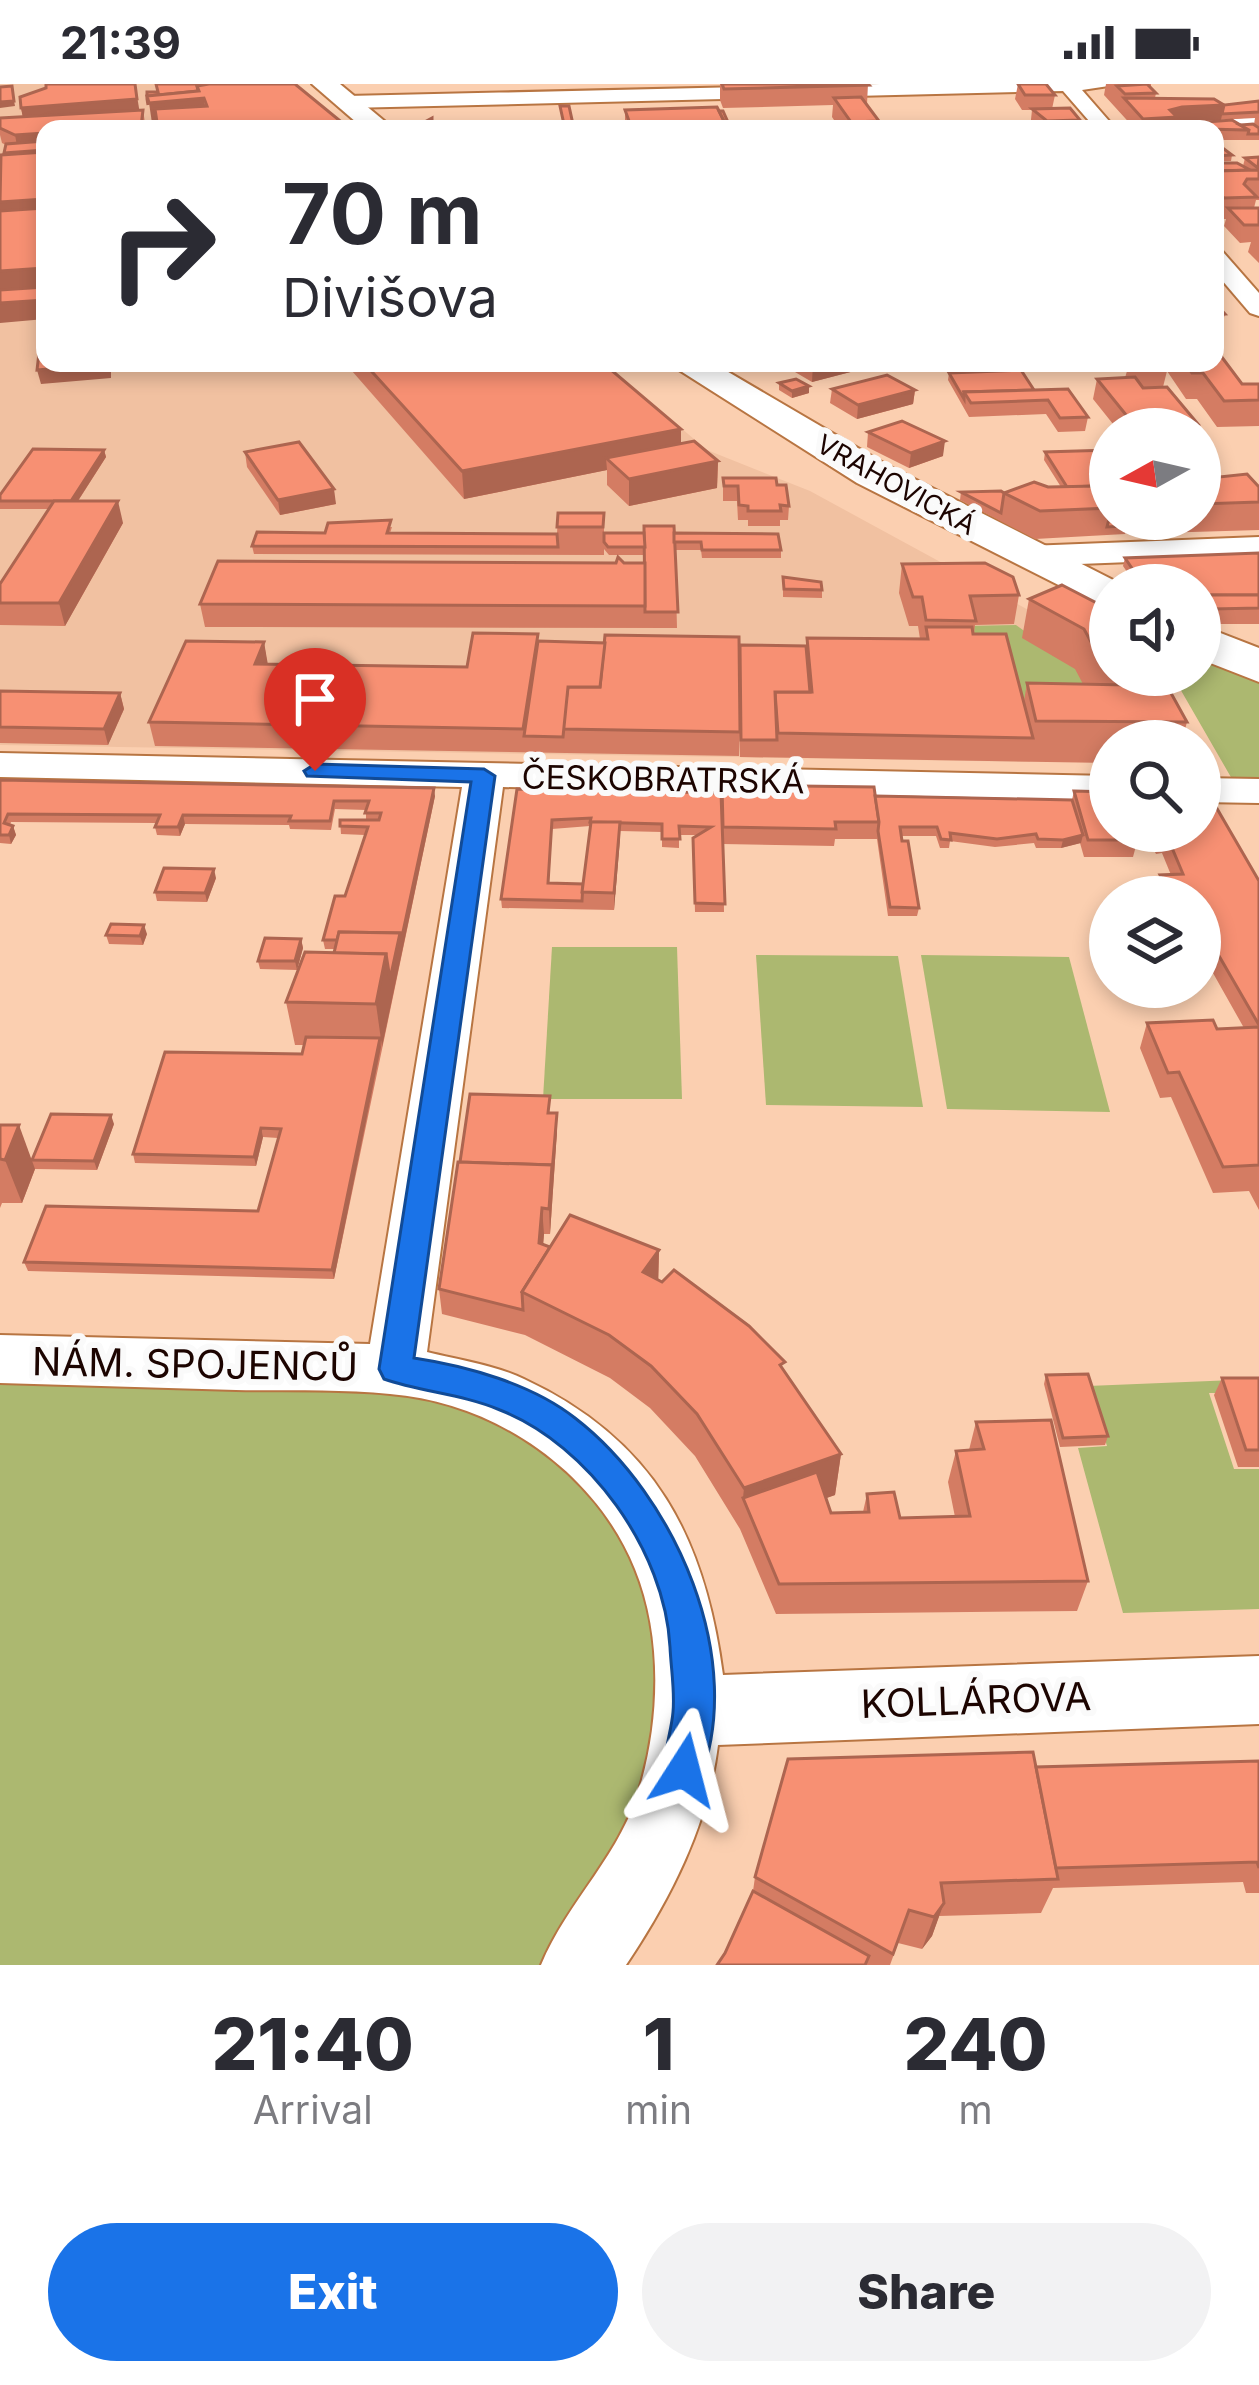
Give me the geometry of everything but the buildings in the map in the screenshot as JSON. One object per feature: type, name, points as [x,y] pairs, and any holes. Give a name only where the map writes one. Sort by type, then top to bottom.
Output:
[{"type":"street","points":[[351,105],[726,90],[1113,84]]},
{"type":"street","points":[[1068,85],[1098,120]]},
{"type":"street","points":[[351,105],[726,90]]},
{"type":"street","points":[[1224,125],[1259,123]]},
{"type":"street","points":[[1224,266],[1256,300]]},
{"type":"street","name":"VRAHOVICKÁ","points":[[702,372],[872,474],[1089,586]]},
{"type":"street","points":[[1028,556],[1259,547]]},
{"type":"street","points":[[1221,650],[1259,667]]},
{"type":"street","name":"ČESKOBRATRSKÁ","points":[[0,764],[1089,788]]},
{"type":"street","points":[[395,1369],[484,776]]},
{"type":"street","points":[[1231,790],[1259,830]]},
{"type":"street","name":"NÁM. SPOJENCŮ","points":[[0,1359],[395,1369],[443,1376],[515,1400],[562,1427],[625,1488],[670,1568],[688,1630],[693,1711],[684,1770],[659,1842],[628,1903],[580,1965]]},
{"type":"street","name":"KOLLÁROVA","points":[[693,1711],[1259,1690]]},
{"type":"shaded area","points":[[0,84],[276,84],[318,120],[36,120],[36,372],[615,372],[707,450],[810,491],[1056,625],[1030,762],[0,745]]},
{"type":"green space","points":[[1016,625],[1077,669],[1101,716],[1021,724],[975,658],[967,626]]},
{"type":"green space","points":[[1221,664],[1259,681],[1259,779],[1232,779],[1221,760],[1221,720],[1198,720],[1184,696],[1221,696]]},
{"type":"green space","points":[[552,947],[677,947],[682,1099],[543,1099]]},
{"type":"green space","points":[[756,955],[898,956],[923,1107],[766,1105]]},
{"type":"green space","points":[[921,955],[1069,957],[1110,1112],[947,1109]]},
{"type":"green space","points":[[0,1374],[411,1385],[509,1409],[617,1489],[664,1586],[674,1751],[563,1965],[0,1965]]},
{"type":"green space","points":[[1259,1379],[1259,1393],[1209,1393],[1234,1469],[1259,1469],[1259,1609],[1123,1613],[1078,1448],[1107,1446],[1088,1386]]},
{"type":"route","points":[[315,771],[484,776],[395,1369],[443,1376],[515,1400],[562,1427],[625,1488],[662,1549],[688,1630],[693,1711],[684,1770]]}]
